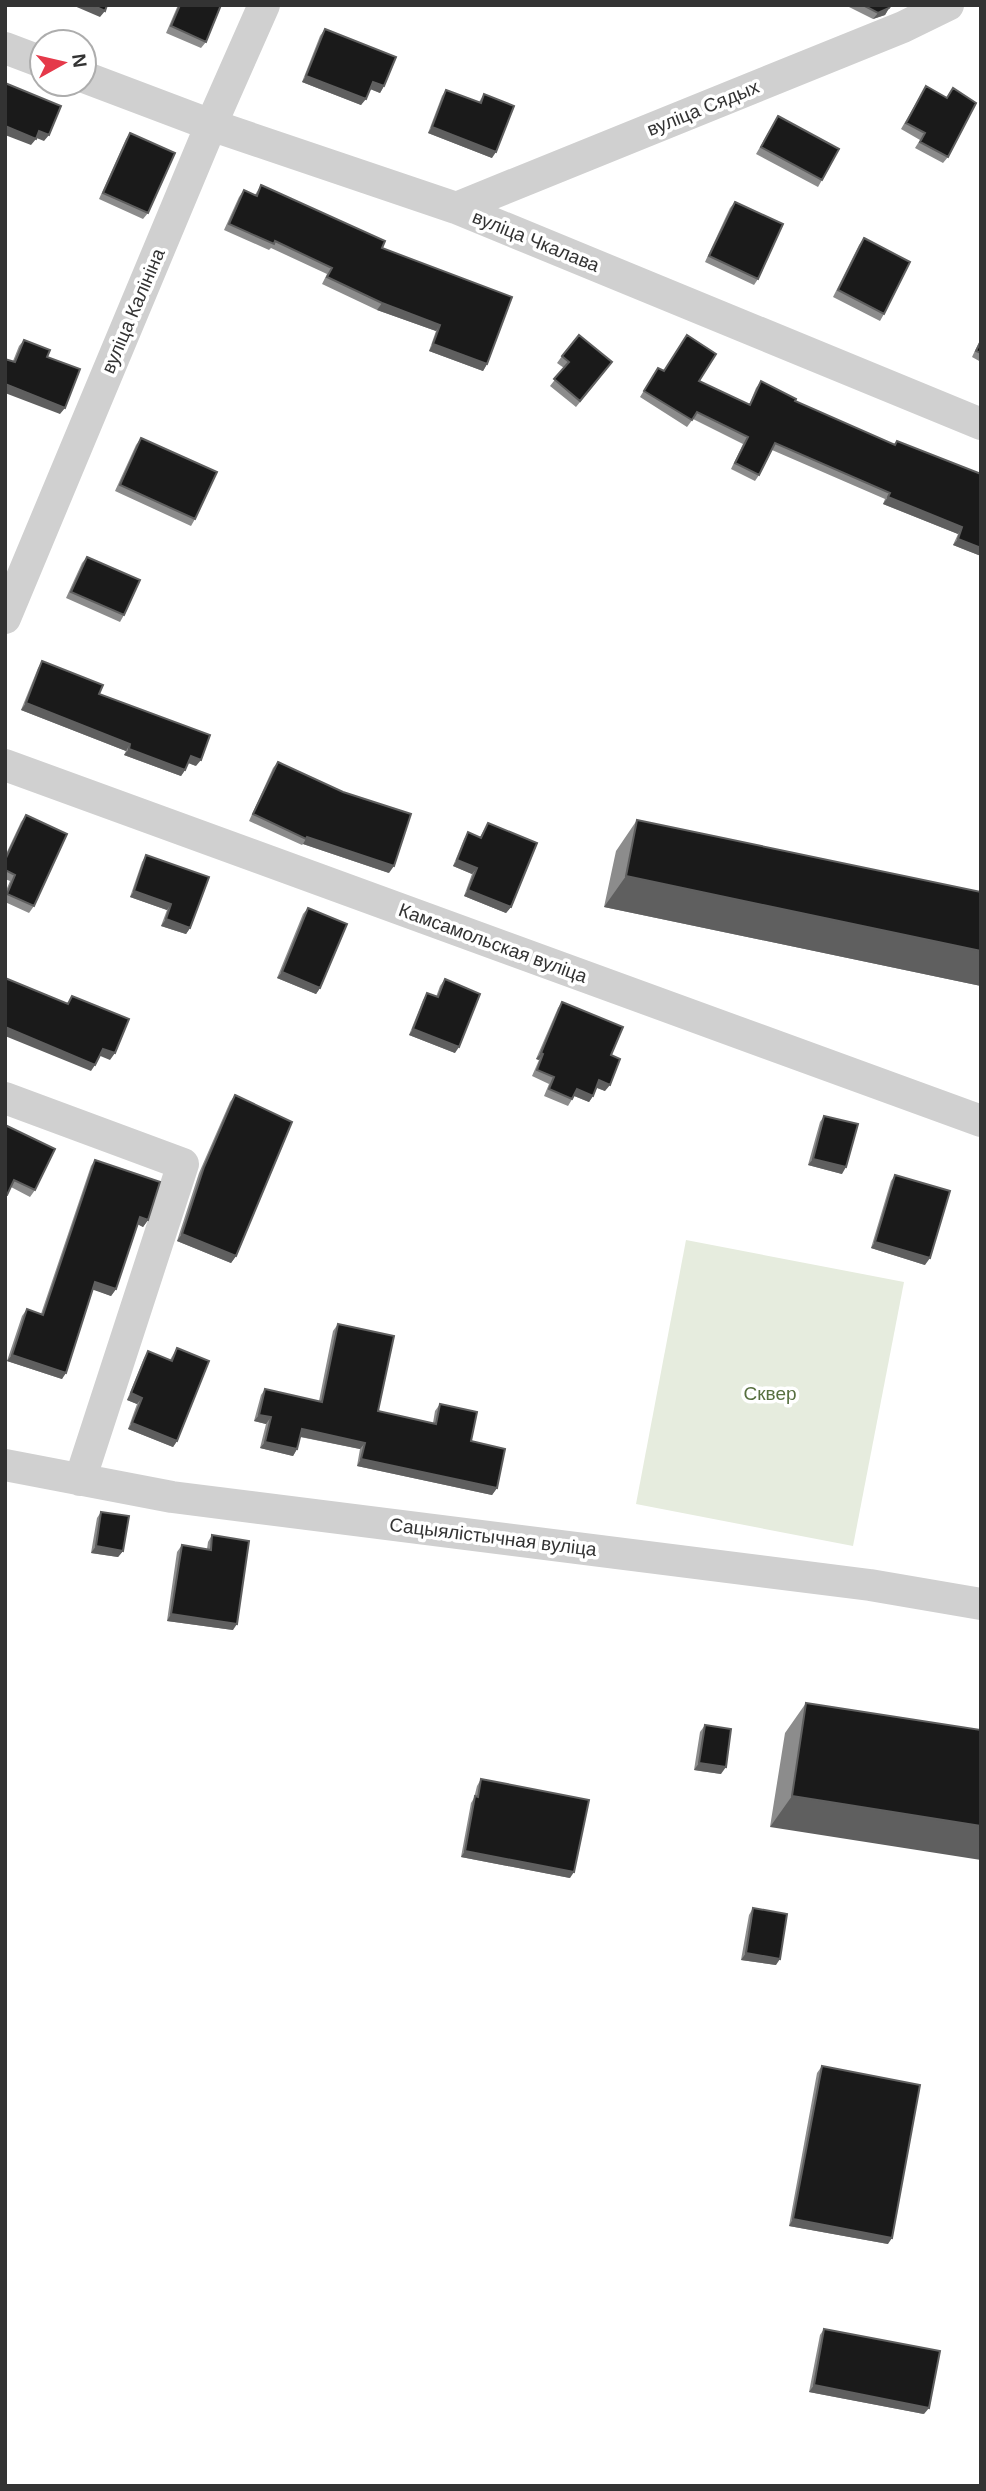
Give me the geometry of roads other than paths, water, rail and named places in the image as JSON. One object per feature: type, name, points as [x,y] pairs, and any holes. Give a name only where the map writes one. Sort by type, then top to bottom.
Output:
[{"type":"street","name":"вуліца Калініна","points":[[5,618],[211,125],[264,5]]},
{"type":"street","name":"вуліца Сядых","points":[[456,208],[902,27],[948,5]]},
{"type":"street","points":[[5,48],[28,57]]},
{"type":"street","name":"вуліца Чкалава","points":[[98,83],[211,125],[456,208],[981,424]]},
{"type":"street","name":"Камсамольская вуліца","points":[[5,765],[981,1121]]},
{"type":"street","points":[[5,1098],[183,1164],[80,1480]]},
{"type":"street","name":"Сацыялістычная вуліца","points":[[5,1465],[172,1497],[870,1585],[981,1604]]},
{"type":"park label","name":"Сквер","points":[[770,1393]]}]
